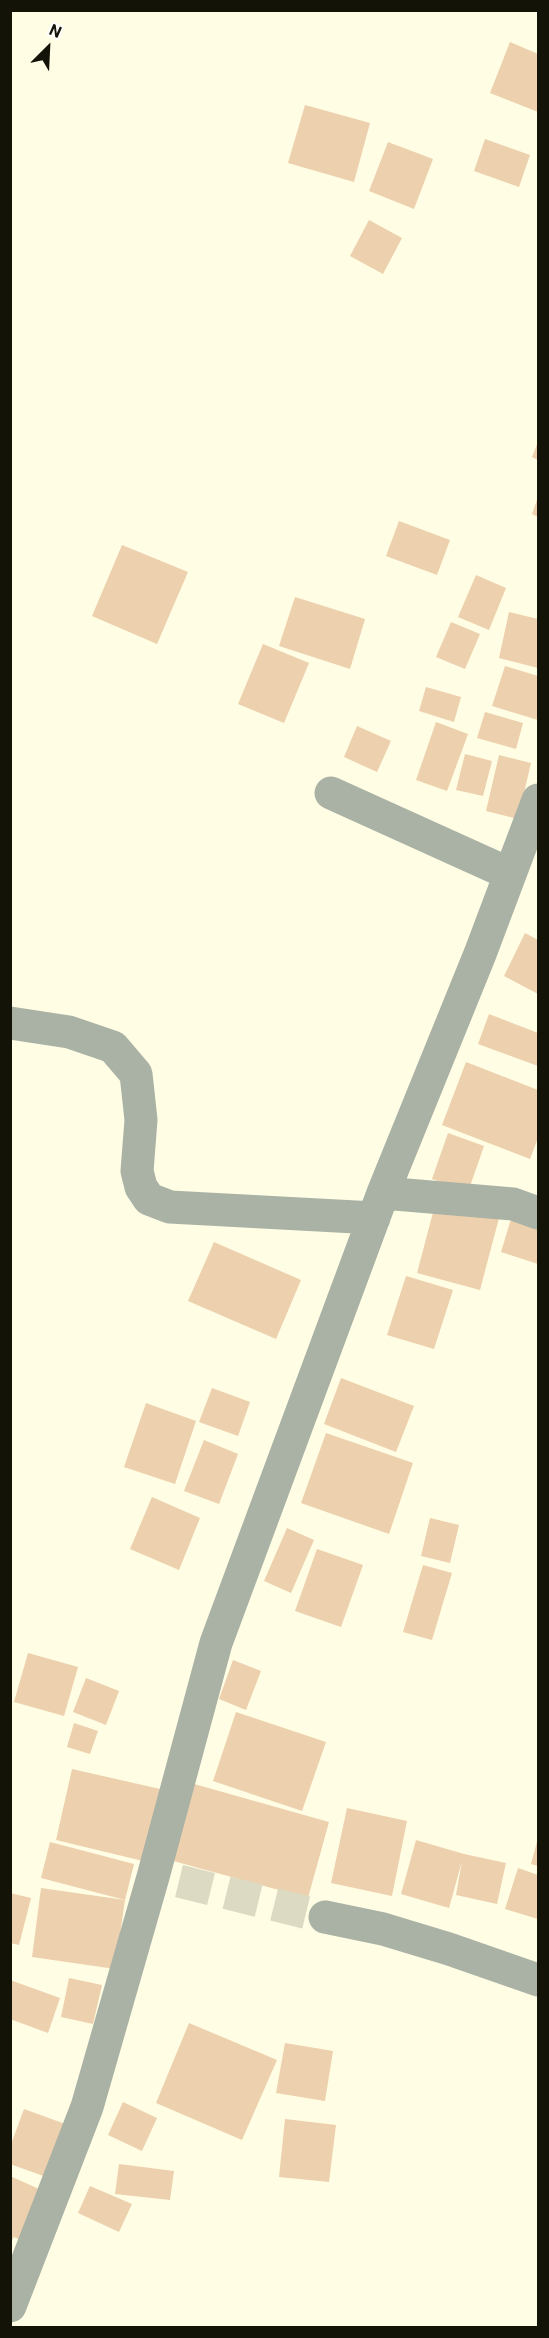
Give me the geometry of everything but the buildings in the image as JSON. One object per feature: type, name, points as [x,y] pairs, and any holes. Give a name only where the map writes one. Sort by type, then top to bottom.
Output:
[{"type":"street","points":[[331,793],[510,874]]},
{"type":"street","points":[[10,2306],[87,2107],[166,1879],[216,1643],[379,1206],[538,800]]},
{"type":"street","points":[[10,1023],[69,1032],[113,1047],[136,1074],[141,1120],[137,1171],[141,1187],[149,1198],[171,1207],[513,1204],[538,1213]]},
{"type":"street","points":[[325,1917],[383,1929],[538,1980]]},
{"type":"tunnel","points":[[179,1881],[325,1917]]}]
